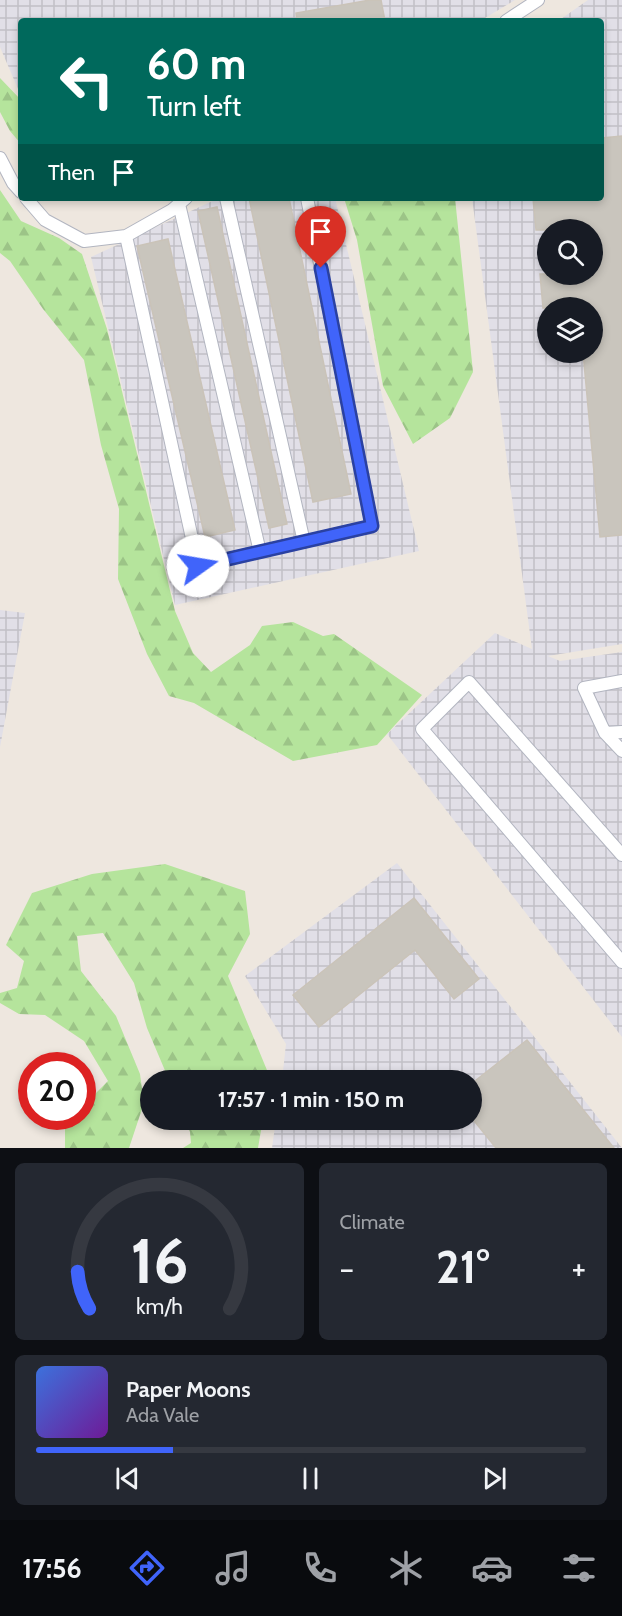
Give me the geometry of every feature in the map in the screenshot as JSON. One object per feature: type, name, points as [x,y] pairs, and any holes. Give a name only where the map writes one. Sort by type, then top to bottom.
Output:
[{"type":"lane","points":[[511,18],[538,0]]},
{"type":"lane","points":[[0,158],[18,189]]},
{"type":"lane","points":[[29,201],[45,220],[84,241],[126,236],[172,210],[182,201],[260,552]]},
{"type":"lane","points":[[227,201],[304,542]]},
{"type":"lane","points":[[126,236],[198,566],[372,526],[308,201]]},
{"type":"lane","points":[[622,681],[584,688],[605,733],[622,751]]},
{"type":"lane","points":[[622,855],[469,682],[422,729],[622,962]]},
{"type":"lane","points":[[605,733],[622,732]]},
{"type":"shaded area","points":[[0,0],[515,0],[485,18],[18,18],[18,89],[0,47]]},
{"type":"shaded area","points":[[588,0],[622,0],[622,644],[548,656],[560,661],[622,652],[622,1037],[387,734],[495,633],[532,649],[472,201],[604,201],[604,18],[562,18]]},
{"type":"shaded area","points":[[212,201],[336,201],[419,551],[175,605],[91,257]]},
{"type":"shaded area","points":[[0,610],[25,613],[0,747]]},
{"type":"shaded area","points":[[397,863],[622,1148],[272,1148],[274,1130],[482,1130],[482,1070],[283,1070],[286,1044],[245,976]]},
{"type":"green space","points":[[0,78],[18,97],[18,140],[0,112]]},
{"type":"green space","points":[[0,190],[21,221],[59,238],[82,254],[107,329],[175,611],[193,653],[211,672],[250,645],[262,626],[293,622],[323,636],[334,634],[422,695],[377,745],[293,761],[194,703],[169,696],[147,654],[118,579],[119,509],[101,445],[84,360],[43,309],[10,261],[0,253]]},
{"type":"green space","points":[[345,201],[455,201],[473,372],[450,418],[413,444],[383,386],[357,240]]},
{"type":"green space","points":[[165,864],[245,891],[250,934],[228,976],[267,1070],[165,1070],[147,1028],[134,983],[103,933],[77,936],[81,971],[116,1016],[140,1074],[140,1115],[129,1148],[65,1148],[65,1130],[96,1130],[96,1093],[108,1081],[96,1061],[96,1052],[91,1052],[84,1041],[45,1015],[19,1014],[0,1003],[0,993],[17,988],[24,961],[6,945],[32,893],[92,874]]},
{"type":"green space","points":[[189,1130],[261,1130],[258,1148],[183,1148],[191,1143]]},
{"type":"building","points":[[381,0],[384,18],[297,18],[296,13]]},
{"type":"building","points":[[622,136],[622,535],[600,537],[584,363],[603,363],[603,297],[542,297],[541,285],[603,285],[603,219],[537,219],[536,230],[533,201],[604,201],[604,138]]},
{"type":"building","points":[[250,201],[290,201],[351,494],[313,502]]},
{"type":"building","points":[[217,207],[287,524],[269,528],[198,211]]},
{"type":"building","points":[[168,239],[235,530],[205,537],[137,246]]},
{"type":"building","points":[[414,898],[479,979],[454,999],[415,950],[319,1027],[293,995]]},
{"type":"building","points":[[527,1040],[614,1148],[496,1148],[481,1130],[482,1075]]},
{"type":"route","points":[[198,566],[372,526],[321,268]]}]
